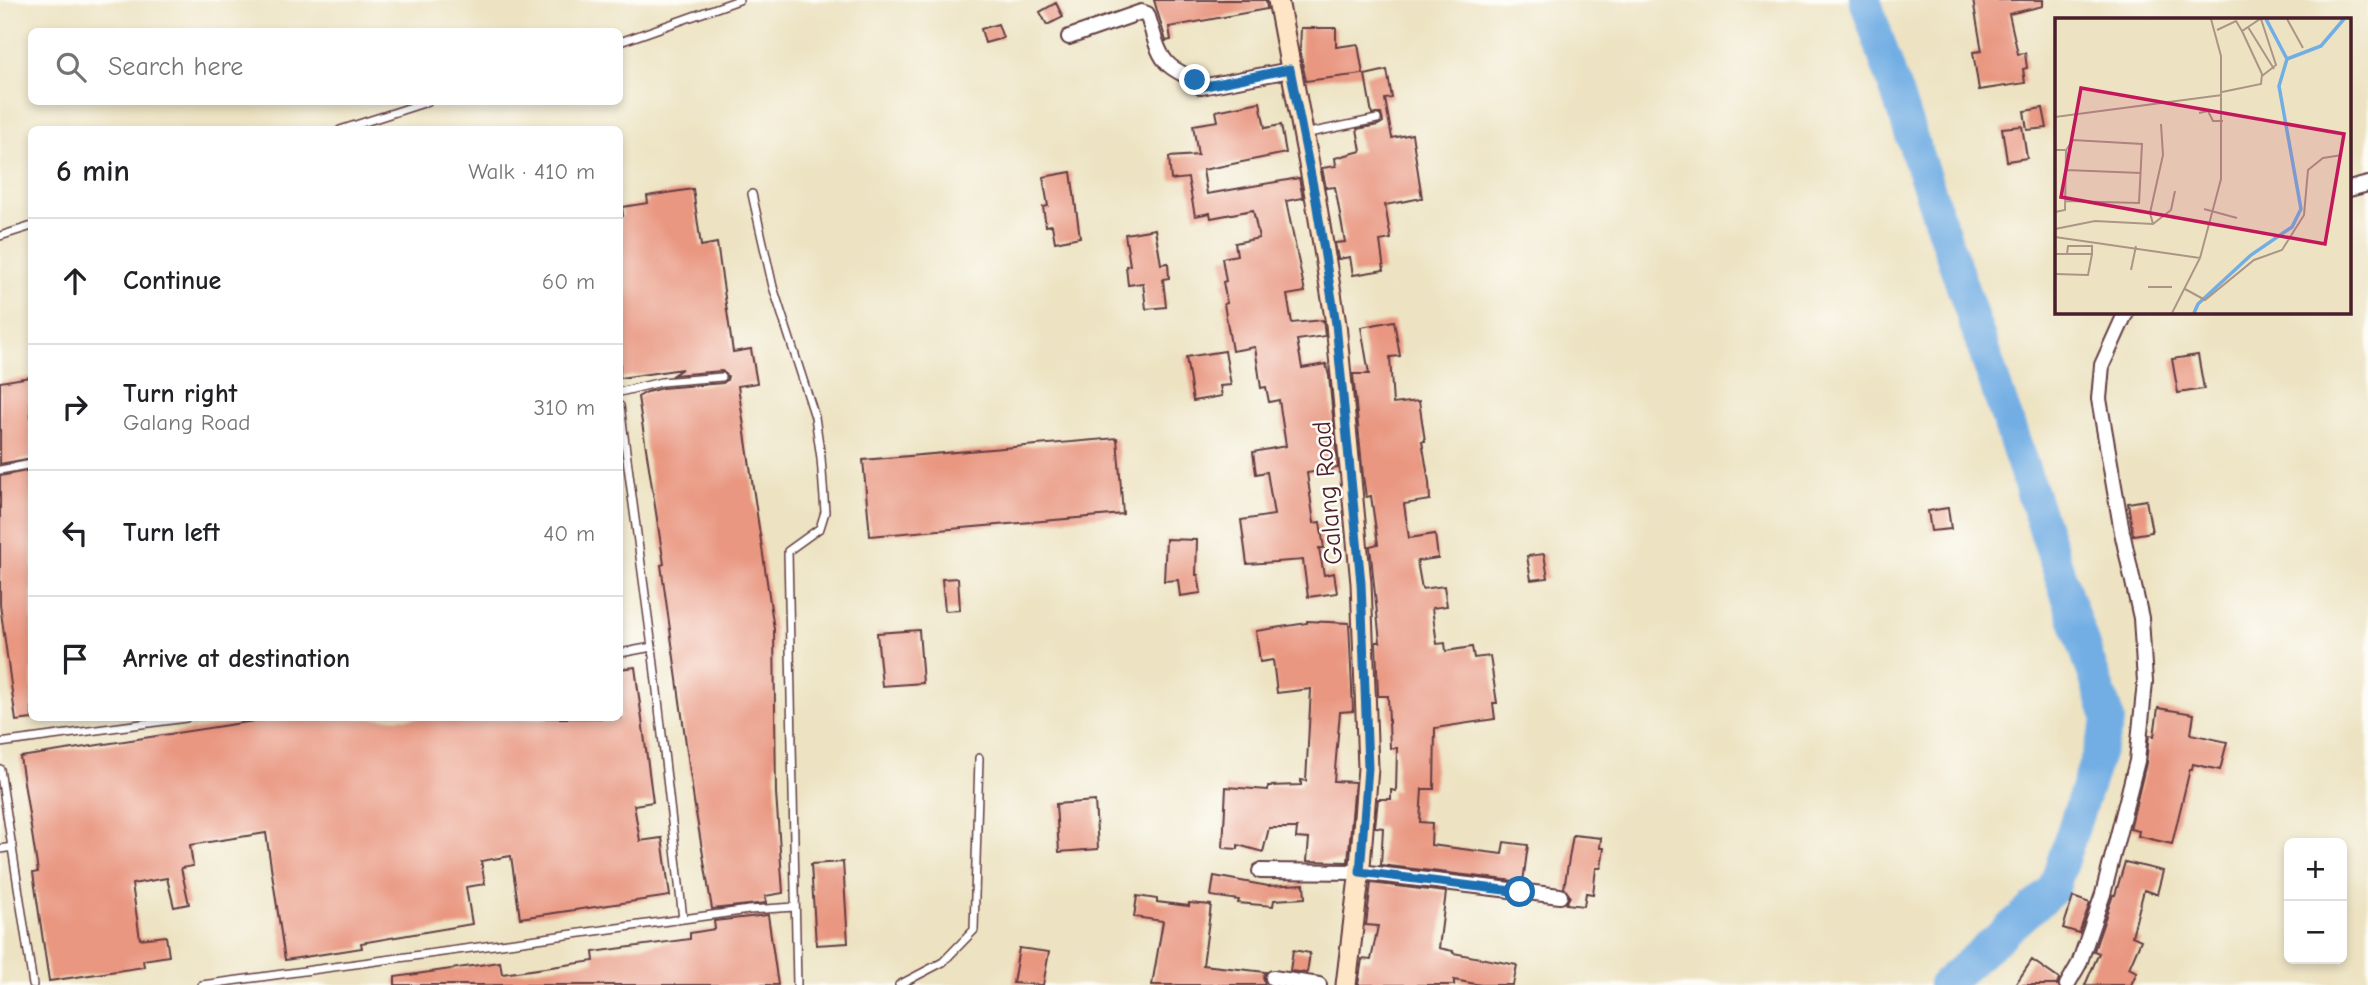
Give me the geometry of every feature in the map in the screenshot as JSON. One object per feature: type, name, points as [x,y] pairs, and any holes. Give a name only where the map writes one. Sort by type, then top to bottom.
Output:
[{"type":"street","name":"Galang Road","points":[[1278,0],[1336,324],[1361,583],[1368,768],[1360,872],[1346,985]]},
{"type":"street","points":[[1069,37],[1141,12],[1147,14],[1160,53],[1169,65],[1195,80],[1201,87],[1290,69]]},
{"type":"street","points":[[2350,189],[2368,184]]},
{"type":"street","points":[[2067,985],[2079,964],[2104,894],[2137,761],[2145,682],[2141,618],[2122,532],[2099,399],[2102,365],[2126,313]]},
{"type":"street","points":[[1260,871],[1360,872],[1560,895]]},
{"type":"street","points":[[1273,978],[1319,985]]},
{"type":"lane","points":[[623,41],[739,0]]},
{"type":"lane","points":[[352,126],[418,105]]},
{"type":"lane","points":[[1304,134],[1377,119]]},
{"type":"lane","points":[[752,194],[773,287],[815,417],[824,486],[825,512],[820,528],[788,551],[797,985]]},
{"type":"lane","points":[[0,236],[28,227]]},
{"type":"lane","points":[[623,391],[662,382],[722,377]]},
{"type":"lane","points":[[623,428],[653,648],[683,919]]},
{"type":"lane","points":[[0,470],[28,465]]},
{"type":"lane","points":[[623,653],[653,648]]},
{"type":"lane","points":[[0,743],[165,721]]},
{"type":"lane","points":[[899,985],[943,962],[974,930],[979,758]]},
{"type":"lane","points":[[0,769],[33,985]]},
{"type":"lane","points":[[0,849],[13,847]]},
{"type":"lane","points":[[202,985],[749,910],[795,907]]},
{"type":"building","points":[[1154,0],[1266,0],[1267,9],[1169,27],[1171,40],[1166,41]]},
{"type":"building","points":[[1973,0],[2043,0],[2043,6],[2009,14],[2018,54],[2025,53],[2025,83],[1979,90],[1973,52],[1982,51]]},
{"type":"building","points":[[1056,3],[1063,17],[1047,25],[1040,12]]},
{"type":"building","points":[[998,24],[1003,38],[985,43],[981,29]]},
{"type":"building","points":[[1301,28],[1336,28],[1336,47],[1358,44],[1363,74],[1306,81],[1300,52]]},
{"type":"building","points":[[1387,70],[1392,98],[1385,99],[1392,138],[1412,134],[1422,198],[1385,205],[1391,239],[1380,241],[1384,270],[1353,275],[1350,257],[1338,259],[1335,243],[1345,242],[1335,187],[1326,188],[1322,168],[1336,166],[1335,158],[1361,151],[1357,129],[1383,122],[1381,114],[1372,114],[1365,75]]},
{"type":"building","points":[[1260,102],[1265,128],[1281,125],[1286,153],[1203,170],[1207,194],[1299,178],[1303,198],[1286,201],[1305,292],[1287,295],[1292,323],[1323,320],[1325,336],[1297,340],[1302,368],[1326,364],[1338,468],[1307,473],[1314,523],[1320,522],[1324,548],[1319,548],[1324,575],[1334,573],[1337,593],[1308,597],[1303,560],[1247,564],[1241,520],[1274,515],[1267,472],[1256,474],[1253,452],[1286,446],[1279,400],[1269,402],[1266,387],[1261,388],[1255,347],[1232,351],[1224,304],[1227,303],[1222,258],[1237,255],[1235,243],[1259,238],[1253,210],[1211,218],[1210,213],[1195,216],[1188,178],[1171,180],[1169,157],[1198,155],[1193,125],[1218,121],[1216,111]]},
{"type":"building","points":[[2043,108],[2047,128],[2027,130],[2024,111]]},
{"type":"building","points":[[2022,126],[2027,158],[2007,161],[2002,128]]},
{"type":"building","points":[[1071,172],[1080,237],[1055,242],[1052,225],[1046,226],[1043,207],[1048,206],[1043,177]]},
{"type":"building","points":[[693,189],[701,246],[717,243],[733,352],[751,349],[757,383],[738,386],[774,629],[776,793],[783,893],[765,896],[766,903],[712,909],[694,801],[661,565],[664,564],[638,397],[662,388],[723,383],[728,376],[722,371],[673,375],[682,369],[623,378],[623,207],[648,203],[647,196]]},
{"type":"building","points":[[1155,229],[1161,264],[1168,263],[1169,278],[1163,279],[1166,307],[1146,309],[1143,283],[1128,285],[1126,266],[1130,265],[1125,234]]},
{"type":"building","points":[[1394,321],[1400,356],[1390,357],[1393,404],[1419,401],[1429,482],[1430,500],[1404,504],[1409,538],[1435,534],[1438,558],[1417,561],[1422,589],[1444,586],[1447,606],[1432,608],[1437,644],[1445,643],[1446,651],[1472,647],[1474,658],[1490,656],[1497,703],[1493,703],[1495,719],[1435,728],[1434,789],[1422,789],[1420,822],[1432,823],[1431,845],[1502,854],[1504,842],[1528,845],[1523,882],[1381,865],[1383,828],[1375,827],[1378,799],[1391,799],[1391,790],[1396,791],[1397,748],[1390,748],[1388,696],[1378,696],[1376,642],[1380,642],[1370,546],[1378,544],[1371,496],[1366,497],[1353,374],[1369,374],[1361,327]]},
{"type":"building","points":[[1225,351],[1231,385],[1220,386],[1222,396],[1193,401],[1186,357]]},
{"type":"building","points":[[2198,355],[2204,389],[2178,393],[2172,359]]},
{"type":"building","points":[[28,377],[28,459],[0,464],[0,382]]},
{"type":"building","points":[[1117,438],[1123,514],[870,536],[863,460]]},
{"type":"building","points":[[28,471],[28,720],[16,721],[0,605],[0,476]]},
{"type":"building","points":[[2146,500],[2152,532],[2133,535],[2128,503]]},
{"type":"building","points":[[1948,508],[1951,529],[1931,531],[1928,511]]},
{"type":"building","points":[[1166,539],[1197,540],[1196,575],[1201,593],[1180,596],[1178,580],[1164,581]]},
{"type":"building","points":[[1544,554],[1548,578],[1531,580],[1527,556]]},
{"type":"building","points":[[958,578],[960,610],[945,611],[942,579]]},
{"type":"building","points":[[1307,621],[1349,623],[1353,711],[1340,712],[1334,781],[1355,782],[1348,862],[1307,861],[1309,839],[1296,838],[1297,828],[1269,828],[1263,852],[1238,845],[1238,849],[1223,848],[1226,787],[1268,790],[1268,786],[1301,785],[1301,780],[1306,781],[1311,689],[1277,693],[1273,660],[1260,662],[1256,631]]},
{"type":"building","points":[[919,630],[923,683],[882,686],[877,633]]},
{"type":"building","points":[[635,667],[653,802],[634,805],[640,841],[662,838],[670,896],[520,918],[511,856],[481,861],[485,884],[466,887],[472,924],[361,943],[362,948],[285,960],[266,833],[190,845],[193,866],[181,868],[189,904],[174,907],[167,878],[132,884],[140,939],[166,936],[169,956],[143,960],[144,967],[49,981],[33,873],[38,872],[20,757],[254,721],[623,721],[623,669]]},
{"type":"building","points":[[2158,708],[2194,714],[2191,734],[2227,742],[2220,770],[2193,764],[2190,769],[2172,844],[2138,836],[2139,831],[2130,829],[2146,763],[2149,735],[2154,736]]},
{"type":"building","points":[[1095,801],[1098,849],[1059,852],[1056,804]]},
{"type":"building","points":[[1573,835],[1601,838],[1600,848],[1604,848],[1601,868],[1596,868],[1593,894],[1586,893],[1584,906],[1566,904],[1570,896],[1564,888]]},
{"type":"building","points":[[843,862],[848,943],[816,945],[811,864]]},
{"type":"building","points":[[2125,862],[2163,871],[2157,894],[2144,890],[2132,936],[2141,940],[2129,968],[2137,972],[2131,985],[2085,985],[2099,953],[2094,951]]},
{"type":"building","points":[[1214,876],[1268,886],[1304,884],[1305,898],[1274,900],[1273,906],[1238,903],[1239,900],[1211,896]]},
{"type":"building","points":[[1371,883],[1446,892],[1439,948],[1517,965],[1513,985],[1481,985],[1454,980],[1454,985],[1358,985],[1362,959],[1371,960],[1378,926],[1366,925]]},
{"type":"building","points":[[1137,896],[1157,899],[1157,902],[1189,906],[1189,903],[1211,905],[1203,965],[1266,972],[1263,977],[1265,985],[1152,985],[1163,921],[1134,917]]},
{"type":"building","points":[[2073,897],[2090,903],[2079,933],[2063,928]]},
{"type":"building","points":[[768,915],[778,985],[395,985],[395,977],[500,962],[502,974],[594,961],[593,952],[690,939],[690,933],[715,929],[714,921]]},
{"type":"building","points":[[1019,948],[1049,952],[1043,985],[1013,983]]},
{"type":"building","points":[[1293,950],[1310,953],[1307,973],[1290,971]]},
{"type":"building","points":[[2032,960],[2059,979],[2057,985],[2015,985]]},
{"type":"waterway","points":[[1865,0],[2109,720],[2053,890],[1944,985]]},
{"type":"route","points":[[1195,80],[1201,87],[1290,69],[1316,201],[1336,324],[1361,583],[1368,768],[1360,872],[1520,892]]}]
